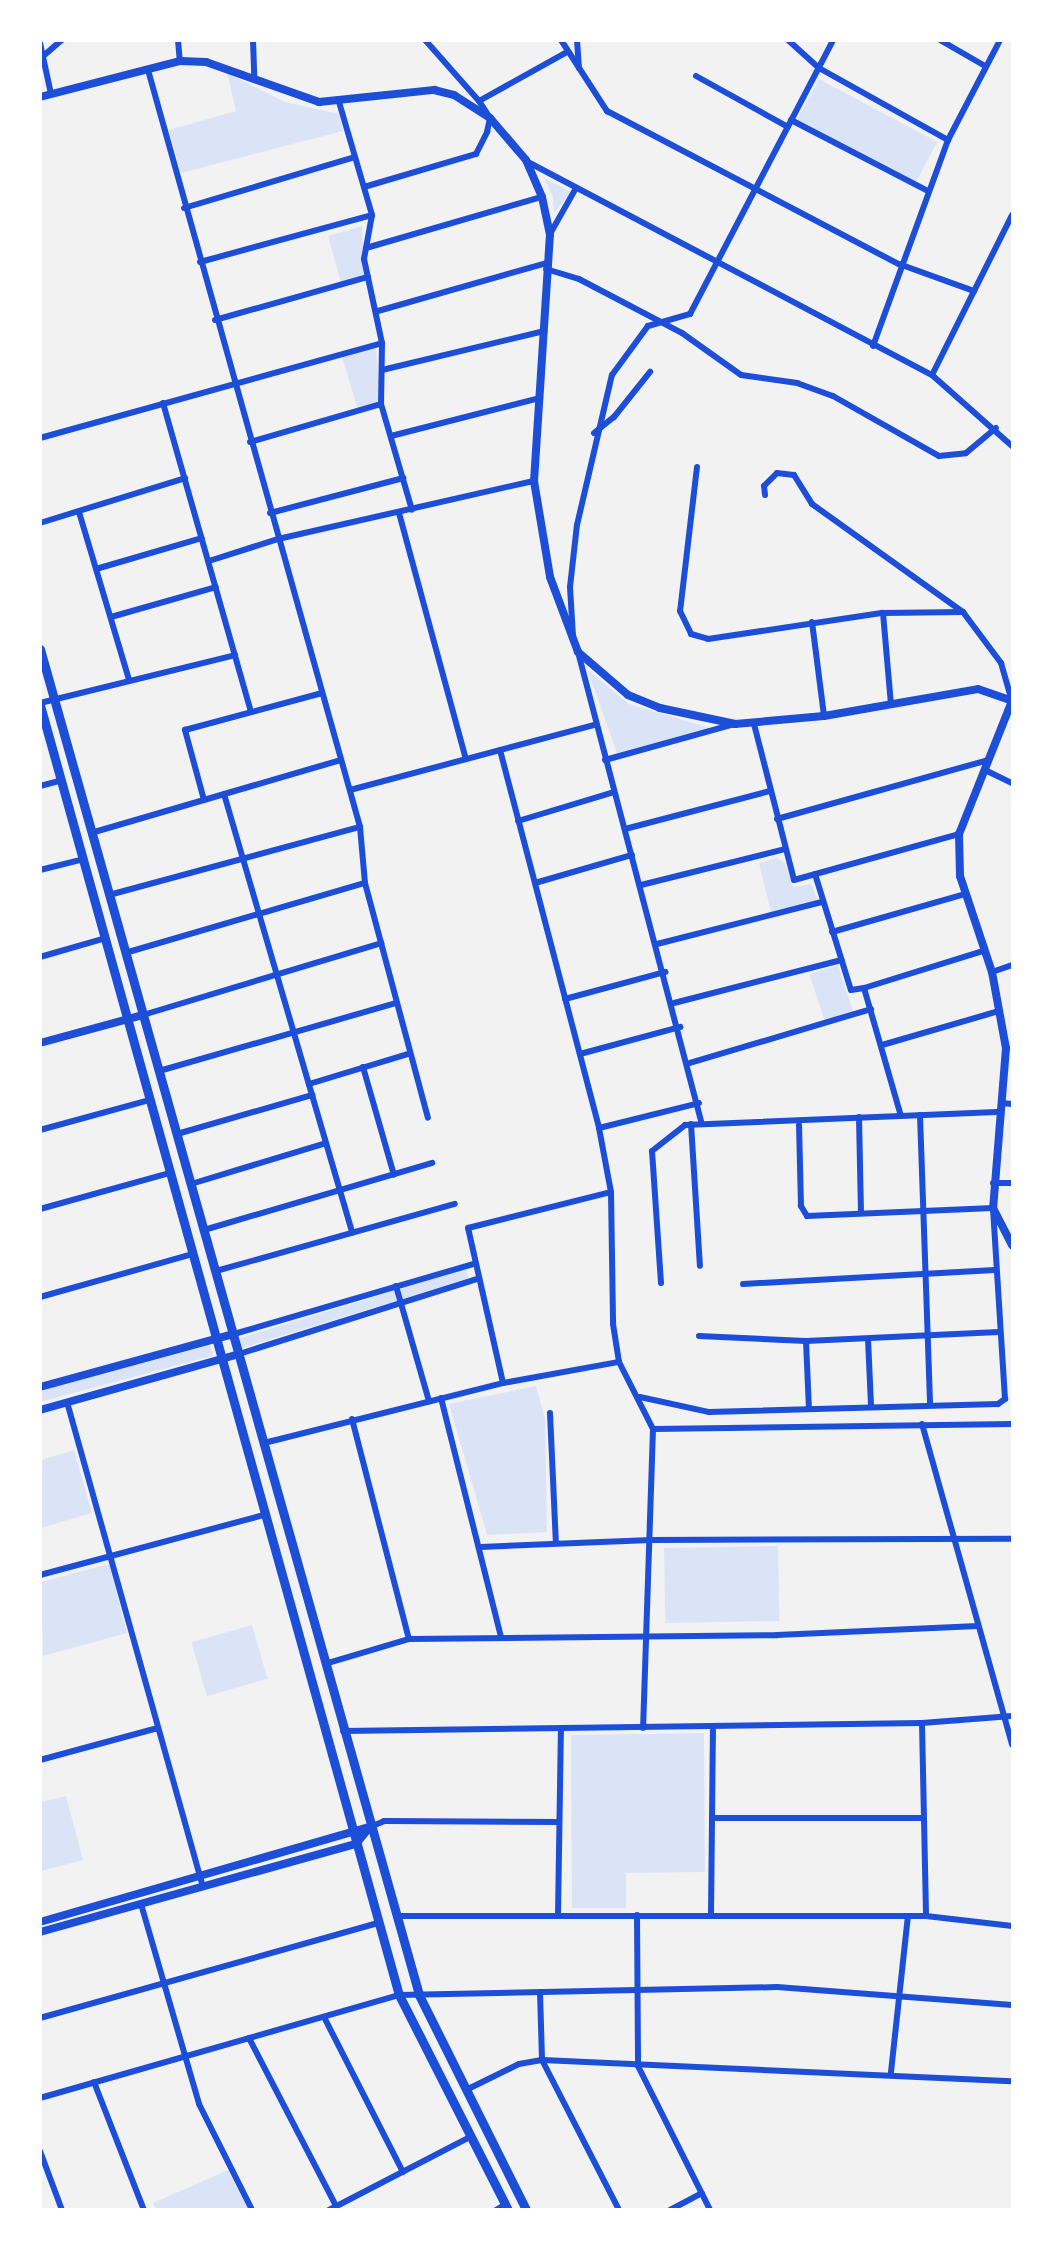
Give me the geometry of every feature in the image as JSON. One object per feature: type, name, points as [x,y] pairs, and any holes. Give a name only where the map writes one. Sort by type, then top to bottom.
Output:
[{"type":"main road","points":[[40,649],[419,1995],[526,2210]]},
{"type":"main road","points":[[40,704],[217,1338],[351,1832],[357,1844],[399,1995],[507,2207]]},
{"type":"street","points":[[42,57],[62,40]]},
{"type":"street","points":[[178,40],[180,61]]},
{"type":"street","points":[[253,40],[254,78]]},
{"type":"street","points":[[425,40],[479,101],[490,118],[526,160],[542,197],[550,234],[546,266],[534,481],[550,577],[578,652],[595,725],[690,1063],[702,1123]]},
{"type":"street","points":[[561,40],[607,111],[900,264],[974,291]]},
{"type":"street","points":[[577,40],[579,71]]},
{"type":"street","points":[[788,40],[819,68],[948,140]]},
{"type":"street","points":[[573,636],[570,587],[594,433],[612,375],[627,348],[648,326],[690,314],[833,40]]},
{"type":"street","points":[[940,40],[985,66]]},
{"type":"street","points":[[873,346],[900,264],[948,140],[1000,40]]},
{"type":"street","points":[[40,43],[51,94]]},
{"type":"street","points":[[479,101],[567,52]]},
{"type":"street","points":[[40,97],[180,61],[206,62],[319,102],[339,102],[434,90],[454,95],[490,118]]},
{"type":"street","points":[[148,69],[215,320],[360,827],[366,883],[408,1054],[428,1118]]},
{"type":"street","points":[[696,76],[928,191]]},
{"type":"street","points":[[339,102],[372,215],[366,248],[368,277],[378,311],[382,343],[381,404],[412,510]]},
{"type":"street","points":[[364,187],[476,154],[490,118]]},
{"type":"street","points":[[184,208],[355,157]]},
{"type":"street","points":[[526,160],[873,346],[932,375],[996,428],[1012,446]]},
{"type":"street","points":[[550,234],[576,188]]},
{"type":"street","points":[[366,248],[542,197]]},
{"type":"street","points":[[200,262],[372,215]]},
{"type":"street","points":[[932,375],[1012,215]]},
{"type":"street","points":[[378,311],[546,266],[579,279],[663,323],[741,375],[797,383],[833,396],[939,456],[966,453],[996,428]]},
{"type":"street","points":[[215,320],[368,277]]},
{"type":"street","points":[[382,370],[544,331]]},
{"type":"street","points":[[40,438],[233,382],[382,343]]},
{"type":"street","points":[[594,433],[614,417],[650,372]]},
{"type":"street","points":[[391,436],[540,398]]},
{"type":"street","points":[[163,403],[252,712]]},
{"type":"street","points":[[250,442],[381,404]]},
{"type":"street","points":[[697,467],[680,611],[686,628],[708,639],[883,613],[963,612]]},
{"type":"street","points":[[639,1396],[683,1411],[809,1409],[998,1404],[1006,1388],[995,1270],[993,1183],[997,1112],[1002,1103],[1006,1048],[992,972],[965,894],[959,834],[1012,701],[1001,663],[963,612],[812,504],[794,475],[777,473],[764,486],[765,495]]},
{"type":"street","points":[[40,523],[185,478]]},
{"type":"street","points":[[270,513],[403,478]]},
{"type":"street","points":[[209,561],[278,539],[534,481]]},
{"type":"street","points":[[79,512],[129,680]]},
{"type":"street","points":[[399,513],[466,759]]},
{"type":"street","points":[[96,569],[202,538]]},
{"type":"street","points":[[111,617],[216,587]]},
{"type":"street","points":[[883,613],[891,704]]},
{"type":"street","points":[[813,622],[824,716]]},
{"type":"street","points":[[578,652],[628,694],[660,708],[735,724],[824,716],[978,689],[1012,701]]},
{"type":"street","points":[[40,704],[235,655]]},
{"type":"street","points":[[204,800],[185,730],[322,693]]},
{"type":"street","points":[[605,760],[735,724]]},
{"type":"street","points":[[754,724],[794,880],[959,834]]},
{"type":"street","points":[[350,790],[595,725]]},
{"type":"street","points":[[500,750],[599,1128],[611,1192],[613,1324],[619,1362],[639,1396],[653,1428],[648,1636],[643,1728]]},
{"type":"street","points":[[92,833],[341,760]]},
{"type":"street","points":[[777,819],[989,760]]},
{"type":"street","points":[[985,770],[1012,783]]},
{"type":"street","points":[[40,786],[62,780]]},
{"type":"street","points":[[625,828],[770,791]]},
{"type":"street","points":[[518,821],[614,792]]},
{"type":"street","points":[[224,794],[352,1233]]},
{"type":"street","points":[[109,895],[360,827]]},
{"type":"street","points":[[641,885],[785,849]]},
{"type":"street","points":[[535,883],[632,855]]},
{"type":"street","points":[[40,870],[84,858]]},
{"type":"street","points":[[815,874],[822,902],[852,990],[983,951]]},
{"type":"street","points":[[125,953],[366,883]]},
{"type":"street","points":[[832,932],[965,894]]},
{"type":"street","points":[[657,944],[822,902]]},
{"type":"street","points":[[40,957],[106,938]]},
{"type":"street","points":[[40,1044],[128,1020],[381,943]]},
{"type":"street","points":[[674,1003],[842,960]]},
{"type":"street","points":[[992,972],[1012,965]]},
{"type":"street","points":[[565,999],[665,972]]},
{"type":"street","points":[[864,988],[901,1116]]},
{"type":"street","points":[[159,1071],[396,1003]]},
{"type":"street","points":[[690,1063],[871,1009]]},
{"type":"street","points":[[882,1045],[999,1011]]},
{"type":"street","points":[[580,1054],[680,1027]]},
{"type":"street","points":[[309,1084],[408,1054]]},
{"type":"street","points":[[363,1067],[394,1175]]},
{"type":"street","points":[[177,1134],[312,1095]]},
{"type":"street","points":[[40,1130],[150,1100]]},
{"type":"street","points":[[599,1128],[699,1103]]},
{"type":"street","points":[[1002,1103],[1012,1104]]},
{"type":"street","points":[[661,1283],[652,1151],[670,1133],[691,1124],[702,1123],[799,1125],[859,1117],[997,1112]]},
{"type":"street","points":[[920,1115],[930,1404]]},
{"type":"street","points":[[859,1117],[861,1213]]},
{"type":"street","points":[[691,1124],[700,1266]]},
{"type":"street","points":[[799,1125],[804,1213],[993,1208]]},
{"type":"street","points":[[191,1184],[326,1143]]},
{"type":"street","points":[[204,1230],[432,1163]]},
{"type":"street","points":[[40,1209],[171,1173]]},
{"type":"street","points":[[993,1183],[1012,1183]]},
{"type":"street","points":[[503,1383],[466,1233],[472,1225],[611,1192]]},
{"type":"street","points":[[216,1271],[455,1204]]},
{"type":"street","points":[[993,1208],[1012,1245]]},
{"type":"street","points":[[40,1297],[193,1254]]},
{"type":"street","points":[[40,1387],[234,1334],[472,1264]]},
{"type":"street","points":[[743,1284],[995,1270]]},
{"type":"street","points":[[40,1410],[239,1354],[477,1280]]},
{"type":"street","points":[[396,1286],[429,1401]]},
{"type":"street","points":[[699,1336],[806,1341],[999,1332]]},
{"type":"street","points":[[868,1339],[871,1406]]},
{"type":"street","points":[[806,1341],[809,1409]]},
{"type":"street","points":[[264,1443],[352,1419],[503,1383],[619,1362]]},
{"type":"street","points":[[1006,1388],[1012,1393]]},
{"type":"street","points":[[441,1398],[481,1547],[501,1636]]},
{"type":"street","points":[[67,1402],[203,1887]]},
{"type":"street","points":[[550,1413],[556,1543]]},
{"type":"street","points":[[352,1419],[409,1639]]},
{"type":"street","points":[[922,1424],[1012,1745]]},
{"type":"street","points":[[653,1428],[1012,1424]]},
{"type":"street","points":[[41,1572],[264,1515]]},
{"type":"street","points":[[481,1547],[651,1540],[1012,1539]]},
{"type":"street","points":[[325,1664],[409,1639],[501,1636],[648,1636],[978,1626]]},
{"type":"street","points":[[343,1731],[921,1723],[1012,1716]]},
{"type":"street","points":[[921,1723],[926,1916]]},
{"type":"street","points":[[711,1915],[713,1727]]},
{"type":"street","points":[[40,1760],[158,1728]]},
{"type":"street","points":[[558,1915],[561,1729]]},
{"type":"street","points":[[712,1818],[923,1818]]},
{"type":"street","points":[[40,1922],[200,1877],[384,1821],[559,1822]]},
{"type":"street","points":[[40,1932],[357,1844],[370,1827]]},
{"type":"street","points":[[141,1904],[183,2057],[199,2104],[252,2210]]},
{"type":"street","points":[[637,1915],[638,2066],[710,2210]]},
{"type":"street","points":[[395,1916],[926,1916],[1012,1926]]},
{"type":"street","points":[[891,2072],[908,1916]]},
{"type":"street","points":[[40,2018],[379,1923]]},
{"type":"street","points":[[40,2098],[399,1995],[638,1987],[899,1995],[1012,2005]]},
{"type":"street","points":[[540,1992],[542,2060],[620,2210]]},
{"type":"street","points":[[324,2017],[403,2172]]},
{"type":"street","points":[[249,2038],[333,2208],[470,2137]]},
{"type":"street","points":[[466,2090],[519,2064],[542,2060],[638,2066],[891,2072],[1012,2081]]},
{"type":"street","points":[[94,2082],[144,2210]]},
{"type":"street","points":[[40,2151],[62,2210]]},
{"type":"street","points":[[670,2210],[702,2193]]},
{"type":"street","points":[[496,2210],[507,2207]]},
{"type":"shaded area","points":[[227,73],[285,102],[339,114],[343,131],[181,173],[169,130],[236,111]]},
{"type":"shaded area","points":[[819,79],[937,142],[916,183],[797,120]]},
{"type":"shaded area","points":[[544,178],[572,192],[554,213],[553,197]]},
{"type":"shaded area","points":[[362,226],[364,277],[341,283],[328,236]]},
{"type":"shaded area","points":[[376,347],[380,403],[358,410],[342,357]]},
{"type":"shaded area","points":[[587,669],[629,704],[710,728],[617,753]]},
{"type":"shaded area","points":[[777,858],[786,864],[793,887],[811,884],[818,900],[771,912],[759,863]]},
{"type":"shaded area","points":[[838,965],[853,1012],[825,1021],[809,974]]},
{"type":"shaded area","points":[[466,1269],[469,1279],[242,1348],[239,1338]]},
{"type":"shaded area","points":[[210,1345],[213,1356],[43,1401],[40,1391]]},
{"type":"shaded area","points":[[536,1386],[545,1419],[547,1532],[487,1535],[449,1404]]},
{"type":"shaded area","points":[[74,1450],[92,1513],[41,1528],[41,1460]]},
{"type":"shaded area","points":[[778,1546],[779,1621],[665,1623],[664,1548]]},
{"type":"shaded area","points":[[109,1564],[127,1633],[43,1656],[41,1582]]},
{"type":"shaded area","points":[[252,1625],[267,1679],[207,1696],[191,1642]]},
{"type":"shaded area","points":[[704,1733],[705,1872],[626,1873],[626,1908],[572,1908],[571,1735]]},
{"type":"shaded area","points":[[66,1796],[83,1860],[41,1871],[41,1802]]},
{"type":"shaded area","points":[[228,2170],[248,2209],[156,2209],[153,2203]]}]
